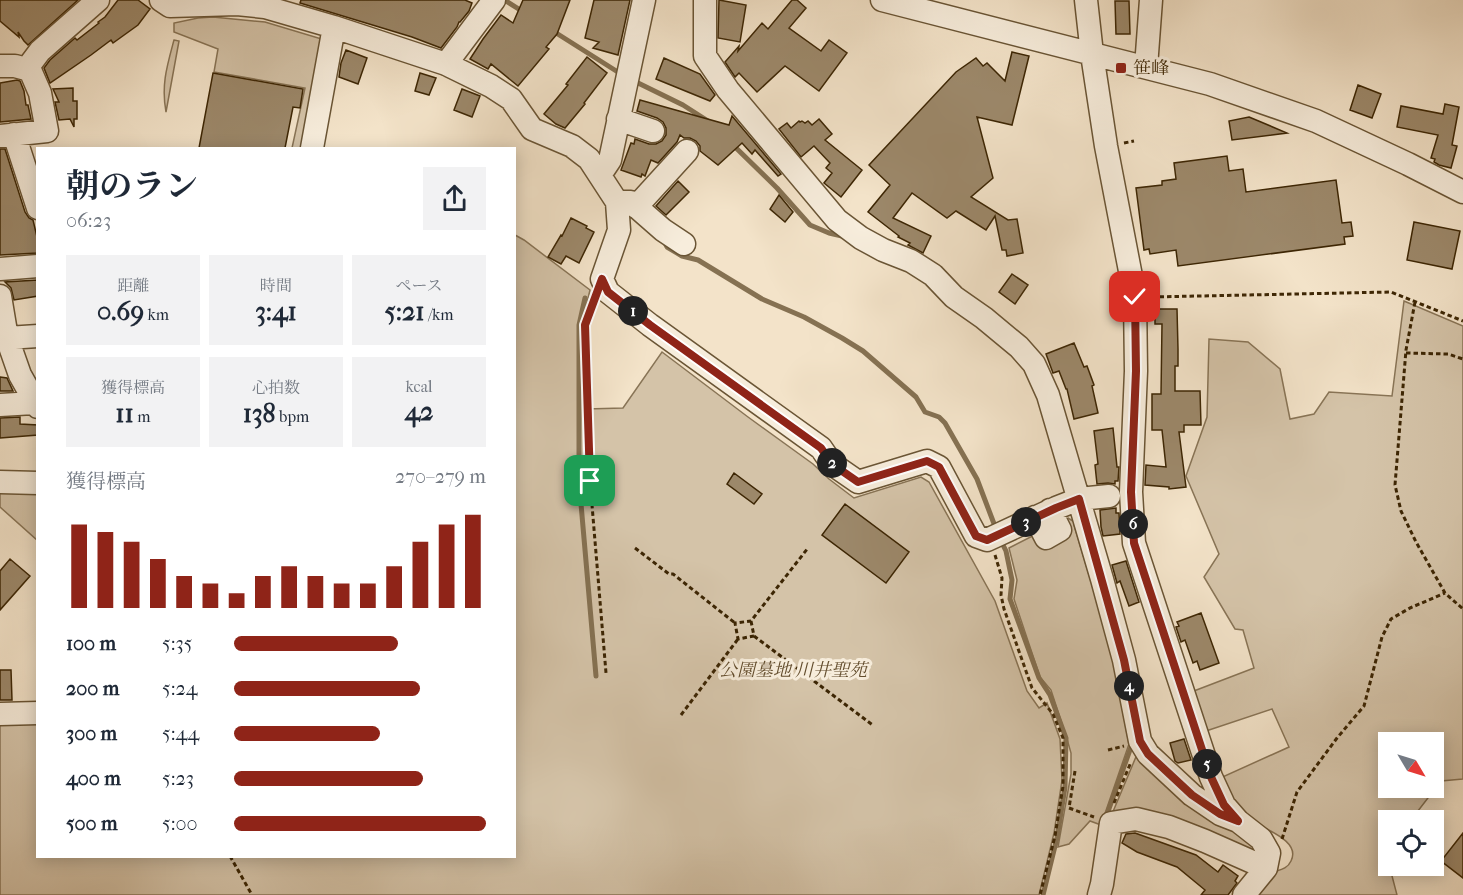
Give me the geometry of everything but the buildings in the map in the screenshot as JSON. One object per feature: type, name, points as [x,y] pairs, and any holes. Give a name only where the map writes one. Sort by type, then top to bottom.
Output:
[{"type":"street","points":[[36,203],[7,135],[47,131],[40,93],[30,70],[31,63],[40,51],[98,0]]},
{"type":"street","points":[[161,0],[170,6],[237,4],[265,7],[446,64],[491,86],[511,99],[532,129],[572,146],[589,159],[600,175],[627,204],[684,244]]},
{"type":"street","points":[[446,64],[493,0]]},
{"type":"street","points":[[600,175],[610,160],[644,0]]},
{"type":"street","points":[[705,0],[705,56],[728,90],[837,220],[861,238],[911,261],[933,275],[954,297],[1019,347],[1034,364],[1048,395],[1079,499],[1124,660],[1140,741],[1148,754],[1192,795],[1220,814],[1238,821]]},
{"type":"street","points":[[882,0],[1210,84],[1316,121],[1463,192]]},
{"type":"street","points":[[1086,0],[1106,146],[1135,297],[1136,371],[1123,494],[1137,554],[1211,777],[1224,805],[1238,821],[1262,839],[1269,853],[1266,868],[1244,895]]},
{"type":"street","points":[[1146,67],[1151,0]]},
{"type":"street","points":[[312,147],[334,27]]},
{"type":"street","points":[[0,66],[15,66],[30,70]]},
{"type":"street","points":[[618,119],[653,131]]},
{"type":"street","points":[[685,161],[627,204],[602,279],[608,292],[650,325],[821,448],[832,464],[858,482],[927,461],[939,467],[976,536],[987,540],[1079,499],[1123,494]]},
{"type":"street","points":[[0,269],[36,266]]},
{"type":"street","points":[[0,296],[8,338],[20,375],[36,405],[0,405]]},
{"type":"street","points":[[8,338],[36,336]]},
{"type":"street","points":[[0,482],[36,483]]},
{"type":"street","points":[[0,714],[36,713]]},
{"type":"street","points":[[1099,895],[1112,814],[1169,827],[1266,868]]},
{"type":"path","points":[[602,279],[585,325],[590,481],[606,673]]},
{"type":"path","points":[[1135,297],[1391,292],[1463,321]]},
{"type":"path","points":[[1415,302],[1406,352],[1395,484],[1401,511],[1416,542],[1446,592],[1463,609]]},
{"type":"path","points":[[1406,352],[1448,354],[1463,359]]},
{"type":"path","points":[[990,539],[1002,578],[1001,595],[1004,609],[1032,688],[1053,714],[1063,738],[1063,786],[1055,836],[1040,895]]},
{"type":"path","points":[[635,548],[669,574],[673,574],[735,623],[738,639]]},
{"type":"path","points":[[807,548],[752,621],[754,636],[874,726]]},
{"type":"path","points":[[1282,838],[1297,792],[1364,706],[1382,637],[1391,619],[1446,592]]},
{"type":"path","points":[[735,623],[752,621]]},
{"type":"path","points":[[681,715],[738,639],[754,636]]},
{"type":"path","points":[[1074,771],[1069,808],[1112,814],[1140,741]]},
{"type":"path","points":[[231,858],[252,895]]},
{"type":"green space","points":[[213,17],[265,22],[325,40],[308,147],[292,147],[305,88],[214,72],[218,49],[174,32],[174,23]]},
{"type":"green space","points":[[174,40],[179,41],[166,112],[164,84]]},
{"type":"green space","name":"公園墓地 川井聖苑","points":[[516,236],[590,290],[582,323],[586,409],[623,408],[662,352],[813,464],[854,498],[921,477],[929,482],[995,601],[1027,691],[1039,708],[1047,703],[1060,739],[1062,780],[1054,833],[1039,895],[0,895],[0,722],[36,721],[36,858],[516,858]]},
{"type":"green space","points":[[1404,301],[1463,326],[1463,779],[1444,781],[1444,732],[1378,732],[1378,798],[1428,798],[1419,810],[1378,810],[1378,876],[1392,876],[1397,895],[1254,895],[1271,873],[1287,866],[1293,853],[1285,840],[1246,817],[1218,779],[1289,747],[1272,709],[1200,733],[1186,694],[1254,668],[1243,630],[1235,629],[1204,577],[1219,554],[1186,476],[1207,417],[1209,339],[1248,342],[1280,369],[1290,419],[1314,414],[1329,392],[1392,396]]},
{"type":"green space","points":[[0,491],[36,492],[36,539],[0,507]]},
{"type":"green space","points":[[1068,518],[1076,523],[1074,525],[1102,618],[1105,618],[1129,744],[1101,825],[1090,821],[1069,844],[1058,847],[1071,774],[1071,753],[1051,690],[1040,677],[1014,599],[1017,580],[1009,548]]},
{"type":"green space","points":[[1138,752],[1253,843],[1255,851],[1253,854],[1112,814]]},
{"type":"waterway","points":[[506,1],[525,13]]},
{"type":"waterway","points":[[553,31],[621,74]]},
{"type":"waterway","points":[[632,80],[683,105],[708,121]]},
{"type":"waterway","points":[[732,144],[777,188],[810,225],[842,236]]},
{"type":"waterway","points":[[664,241],[667,247],[682,256],[698,260],[762,299],[804,317],[863,351],[916,397],[925,412],[939,417],[945,423],[977,479],[996,529]]},
{"type":"waterway","points":[[585,298],[579,325],[579,481],[596,676]]},
{"type":"waterway","points":[[1001,541],[1006,551],[1012,580],[1010,599],[1039,678],[1050,695],[1066,738],[1065,787],[1057,838],[1043,895]]},
{"type":"waterway","points":[[1105,820],[1132,741]]},
{"type":"place","name":"笹峰","points":[[1121,68]]},
{"type":"route","points":[[590,481],[585,325],[602,279],[608,292],[650,325],[821,448],[832,464],[858,482],[927,461],[939,467],[976,536],[987,540],[1079,499],[1124,660],[1140,741],[1148,754],[1192,795],[1220,814],[1238,821],[1224,805],[1211,777],[1134,543],[1131,492],[1136,371],[1135,297]]}]
